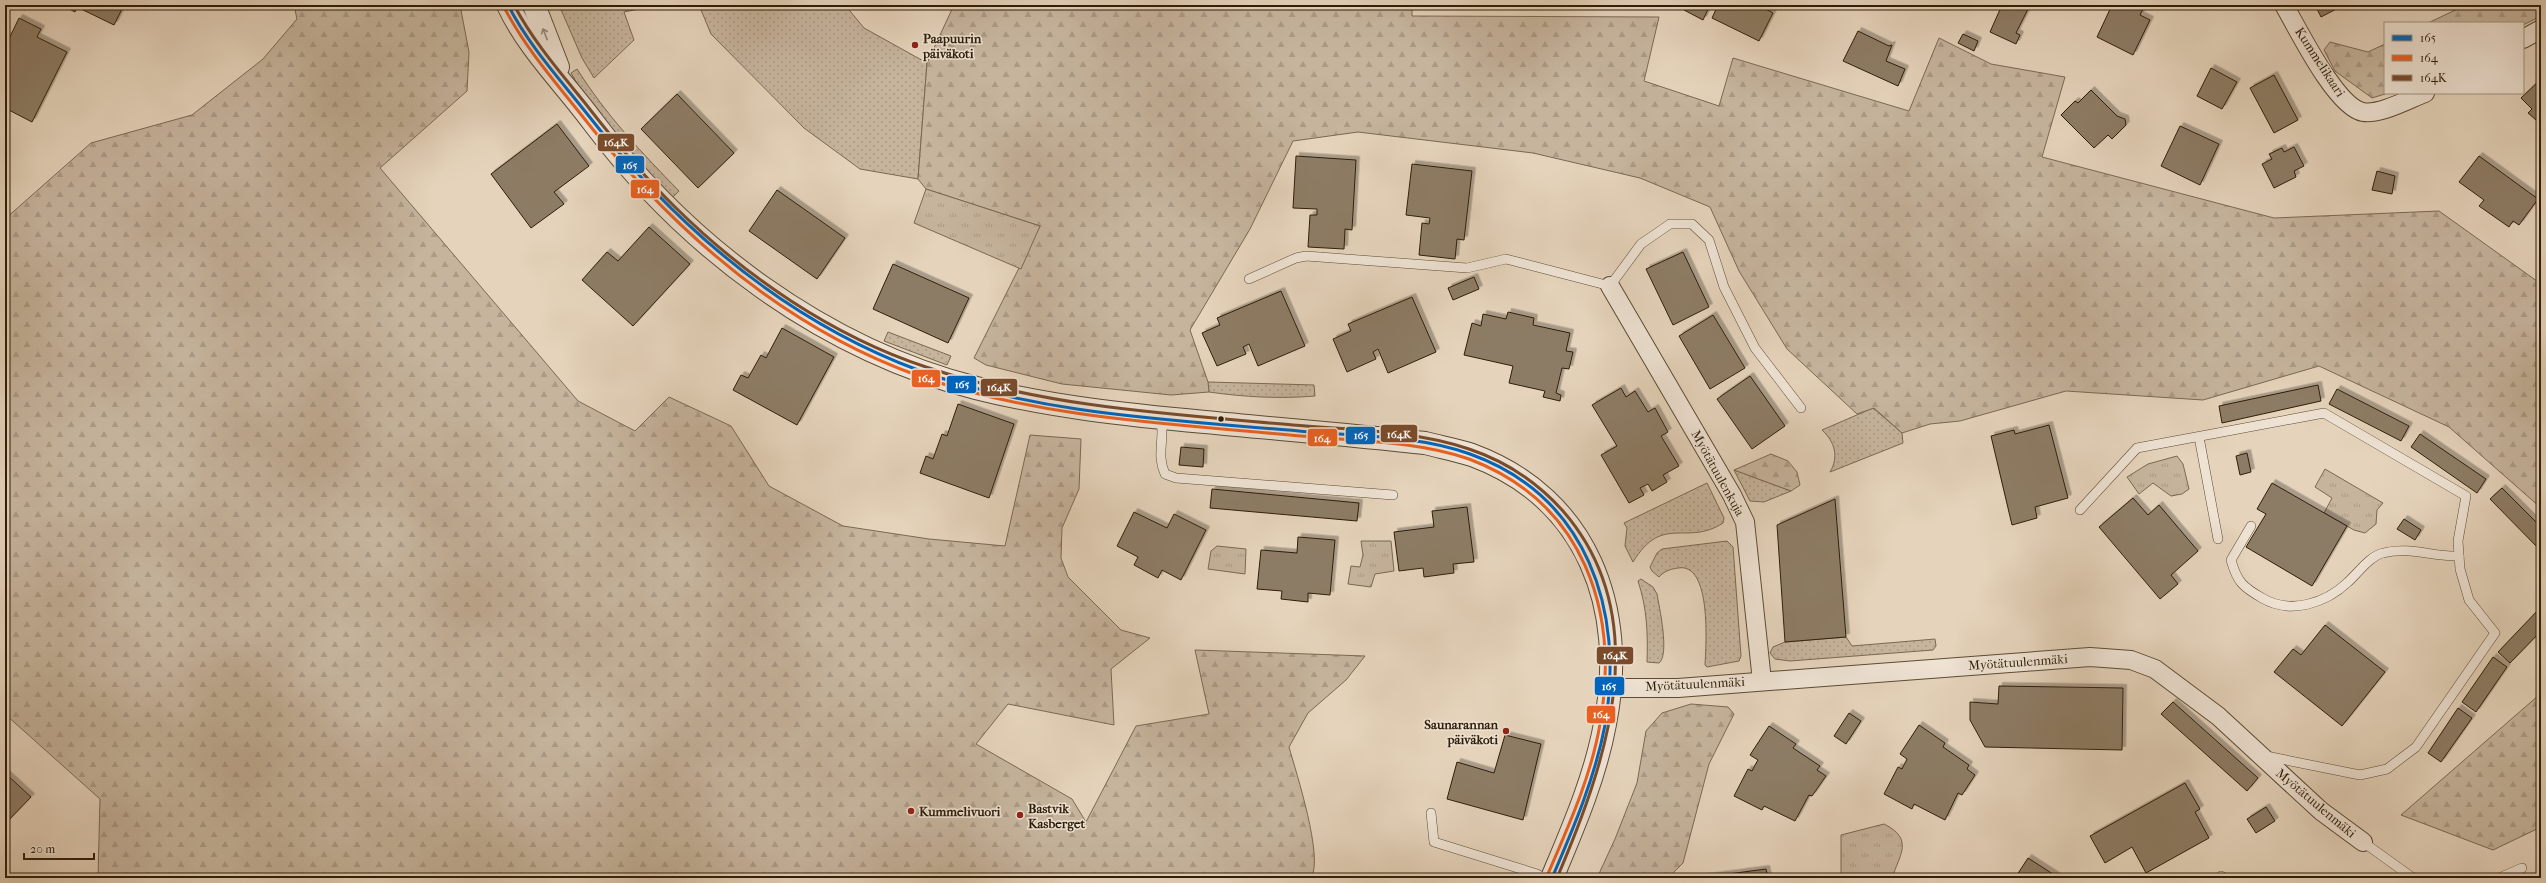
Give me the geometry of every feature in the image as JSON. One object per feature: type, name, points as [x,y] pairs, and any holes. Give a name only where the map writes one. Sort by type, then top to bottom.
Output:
[{"type":"street","points":[[508,5],[520,30],[564,83],[612,147],[660,199],[721,256],[780,300],[840,336],[911,367],[974,388],[1060,406],[1161,418],[1425,443],[1472,455],[1506,472],[1539,494],[1558,513],[1592,561],[1600,582],[1610,623],[1610,688],[1606,724],[1592,776],[1552,878]]},
{"type":"street","points":[[534,5],[564,83]]},
{"type":"street","name":"Kummelikaari","points":[[2284,5],[2334,89],[2348,105],[2364,112],[2387,108],[2422,94]]},
{"type":"street","points":[[2524,38],[2541,29]]},
{"type":"street","name":"Myötätuulenkuja","points":[[1610,286],[1732,494],[1745,522],[1762,681]]},
{"type":"street","name":"Myötätuulenmäki","points":[[1610,688],[1678,688],[2090,657],[2131,660],[2155,669],[2218,716],[2321,811],[2363,842]]},
{"type":"lane","points":[[1249,279],[1296,258],[1306,256],[1467,268],[1506,259],[1610,286],[1641,244],[1670,224],[1692,224],[1708,240],[1724,287],[1755,348],[1801,408]]},
{"type":"lane","points":[[2080,510],[2137,448],[2324,413],[2466,496],[2458,541],[2460,568],[2469,600],[2495,634],[2416,747],[2387,769],[2360,775],[2261,755]]},
{"type":"lane","points":[[1161,418],[1164,433],[1160,462],[1166,474],[1176,478],[1393,495]]},
{"type":"lane","points":[[2199,436],[2218,539]]},
{"type":"lane","points":[[2251,526],[2231,560],[2235,575],[2244,587],[2267,601],[2286,607],[2307,605],[2330,598],[2381,553],[2403,549],[2444,557],[2459,556]]},
{"type":"lane","points":[[1431,813],[1434,842],[1537,874],[1543,878]]},
{"type":"lane","points":[[2363,842],[2413,878]]},
{"type":"lane","points":[[2499,878],[2522,868]]},
{"type":"green space","points":[[294,5],[460,5],[469,52],[467,91],[380,168],[578,401],[635,431],[669,397],[731,426],[769,486],[843,526],[929,539],[1005,546],[1030,435],[1081,439],[1079,489],[1062,528],[1061,558],[1068,577],[1121,630],[1150,638],[1111,669],[1114,725],[1008,704],[976,744],[1072,799],[1086,822],[1136,726],[1209,714],[1195,650],[1365,656],[1346,680],[1308,713],[1289,747],[1308,814],[1312,834],[1314,868],[1311,878],[98,878],[100,799],[5,714],[5,219],[91,143],[192,115],[263,59],[297,19]]},
{"type":"green space","points":[[559,5],[654,6],[624,12],[634,40],[594,78],[582,58]]},
{"type":"green space","points":[[699,5],[845,5],[864,28],[927,63],[918,179],[860,169],[804,128],[711,34]]},
{"type":"green space","points":[[954,5],[1412,5],[1412,16],[1659,17],[1644,81],[1719,106],[1733,58],[1909,111],[1939,38],[1991,64],[2065,77],[2042,157],[2274,218],[2439,211],[2541,284],[2541,508],[2449,427],[2319,366],[2203,400],[2066,391],[1960,421],[1930,424],[1902,433],[1874,408],[1857,414],[1787,349],[1739,271],[1710,207],[1640,178],[1533,153],[1358,132],[1293,141],[1250,229],[1190,330],[1208,382],[1209,392],[1171,395],[1062,384],[986,365],[974,358],[1040,226],[926,189],[918,179],[927,63]]},
{"type":"green space","points":[[2466,5],[2541,5],[2541,16],[2524,24],[2524,22],[2430,22]]},
{"type":"green space","points":[[2330,42],[2368,52],[2384,44],[2385,94],[2372,98],[2335,71],[2324,50]]},
{"type":"green space","points":[[577,69],[612,118],[679,191],[671,199],[586,99],[571,73]]},
{"type":"green space","points":[[926,189],[1040,226],[1021,269],[914,223]]},
{"type":"green space","points":[[888,332],[951,356],[947,365],[884,341]]},
{"type":"green space","points":[[1208,382],[1314,385],[1315,396],[1275,397],[1222,394],[1209,392]]},
{"type":"green space","points":[[1873,408],[1902,433],[1903,443],[1830,472],[1835,455],[1833,445],[1822,430]]},
{"type":"green space","points":[[1771,454],[1788,461],[1797,472],[1800,485],[1791,491],[1734,470]]},
{"type":"green space","points":[[2177,456],[2183,464],[2189,489],[2182,494],[2171,496],[2153,483],[2139,494],[2127,477],[2148,464]]},
{"type":"green space","points":[[2325,469],[2383,503],[2377,510],[2376,524],[2365,533],[2354,530],[2324,513],[2332,498],[2315,487]]},
{"type":"green space","points":[[1734,470],[1791,491],[1764,502],[1750,501]]},
{"type":"green space","points":[[1707,483],[1724,518],[1723,523],[1710,530],[1665,534],[1644,547],[1633,562],[1625,546],[1627,528],[1624,523]]},
{"type":"green space","points":[[1361,541],[1391,541],[1394,571],[1375,574],[1371,587],[1348,584],[1351,566],[1360,567],[1363,555]]},
{"type":"green space","points":[[1727,541],[1733,547],[1741,656],[1739,661],[1707,667],[1705,665],[1705,607],[1702,591],[1697,578],[1689,570],[1678,568],[1663,573],[1659,577],[1650,567],[1657,553],[1662,549]]},
{"type":"green space","points":[[1217,546],[1246,549],[1245,574],[1208,569],[1211,551]]},
{"type":"green space","points":[[1641,579],[1653,587],[1657,594],[1664,641],[1664,651],[1659,663],[1647,662],[1646,621],[1638,581]]},
{"type":"green space","points":[[1846,637],[1852,646],[1935,639],[1936,646],[1933,650],[1790,661],[1775,659],[1770,653],[1773,647],[1785,642]]},
{"type":"green space","points":[[2541,690],[2541,827],[2493,850],[2401,815],[2539,695]]},
{"type":"green space","points":[[1691,704],[1728,707],[1734,714],[1709,764],[1683,863],[1668,878],[1597,878],[1615,839],[1637,783],[1646,731],[1662,713]]},
{"type":"green space","points":[[1884,824],[1899,835],[1902,841],[1901,854],[1892,878],[1841,878],[1841,835]]},
{"type":"building","points":[[62,5],[124,5],[114,25],[77,7],[75,12]]},
{"type":"building","points":[[1687,5],[1710,5],[1703,20],[1684,10]]},
{"type":"building","points":[[1718,5],[1758,5],[1773,13],[1759,41],[1712,18]]},
{"type":"building","points":[[2002,5],[2030,5],[2016,33],[2020,35],[2016,44],[1990,32]]},
{"type":"building","points":[[2112,5],[2145,5],[2140,15],[2150,20],[2133,55],[2097,37]]},
{"type":"building","points":[[2315,5],[2344,5],[2321,17]]},
{"type":"building","points":[[19,18],[41,29],[37,37],[67,52],[32,122],[5,108],[5,64],[8,58],[5,56],[5,47]]},
{"type":"building","points":[[1858,31],[1889,46],[1892,45],[1886,61],[1905,69],[1898,86],[1843,61]]},
{"type":"building","points":[[1963,34],[1978,41],[1974,51],[1958,43]]},
{"type":"building","points":[[2211,68],[2237,82],[2222,109],[2197,96]]},
{"type":"building","points":[[2274,75],[2298,120],[2274,133],[2250,88]]},
{"type":"building","points":[[2541,79],[2541,118],[2536,120],[2528,113],[2532,109],[2521,98]]},
{"type":"building","points":[[2091,90],[2117,116],[2125,119],[2126,125],[2112,139],[2108,135],[2094,148],[2061,115],[2075,101],[2078,103]]},
{"type":"building","points":[[677,94],[734,153],[698,188],[641,129]]},
{"type":"building","points":[[557,124],[589,166],[554,192],[564,204],[531,228],[491,174]]},
{"type":"building","points":[[2180,126],[2219,144],[2200,185],[2161,166]]},
{"type":"building","points":[[2294,147],[2304,166],[2294,171],[2296,177],[2274,188],[2262,164],[2272,159],[2269,154],[2282,148],[2284,152]]},
{"type":"building","points":[[1296,156],[1356,160],[1352,230],[1345,229],[1344,249],[1308,247],[1310,215],[1317,215],[1317,209],[1293,208]]},
{"type":"building","points":[[2479,156],[2538,199],[2519,225],[2513,221],[2509,227],[2479,206],[2484,200],[2459,182]]},
{"type":"building","points":[[1412,164],[1472,171],[1464,240],[1457,239],[1455,259],[1419,255],[1422,223],[1429,224],[1430,218],[1406,215]]},
{"type":"building","points":[[2377,171],[2395,176],[2392,194],[2372,190]]},
{"type":"building","points":[[777,190],[845,238],[817,279],[749,231]]},
{"type":"building","points":[[649,227],[690,264],[633,326],[582,280],[607,252],[618,261]]},
{"type":"building","points":[[1683,252],[1709,307],[1673,325],[1646,269]]},
{"type":"building","points":[[893,264],[969,298],[948,343],[873,309]]},
{"type":"building","points":[[1474,277],[1479,289],[1453,300],[1448,288]]},
{"type":"building","points":[[1281,291],[1305,346],[1258,366],[1249,344],[1243,347],[1246,354],[1217,366],[1202,333],[1220,325],[1217,318]]},
{"type":"building","points":[[1412,297],[1436,352],[1388,373],[1378,349],[1373,352],[1376,359],[1347,372],[1333,339],[1351,331],[1348,324]]},
{"type":"building","points":[[1508,312],[1534,318],[1533,325],[1570,333],[1566,351],[1573,352],[1569,369],[1562,368],[1556,393],[1561,395],[1560,401],[1543,397],[1545,391],[1509,383],[1513,366],[1464,355],[1472,323],[1481,326],[1483,314],[1506,319]]},
{"type":"building","points":[[1713,315],[1745,368],[1710,389],[1679,336]]},
{"type":"building","points":[[782,328],[834,357],[797,425],[733,390],[741,375],[748,378],[761,355],[766,358]]},
{"type":"building","points":[[1750,376],[1785,426],[1752,449],[1717,399]]},
{"type":"building","points":[[2318,385],[2321,401],[2222,423],[2219,406]]},
{"type":"building","points":[[1621,388],[1626,397],[1635,391],[1648,412],[1655,408],[1668,432],[1661,436],[1679,466],[1663,475],[1667,482],[1652,491],[1648,484],[1640,488],[1644,495],[1629,503],[1601,455],[1617,446],[1592,405]]},
{"type":"building","points":[[2337,389],[2409,426],[2401,441],[2329,404]]},
{"type":"building","points":[[958,404],[1014,424],[989,498],[920,473],[926,456],[933,459],[942,434],[947,436]]},
{"type":"building","points":[[2049,425],[2068,498],[2035,507],[2037,518],[2012,525],[1991,436],[2014,430],[2015,434]]},
{"type":"building","points":[[2420,434],[2486,479],[2477,493],[2411,447]]},
{"type":"building","points":[[1181,447],[1204,449],[1203,467],[1179,465]]},
{"type":"building","points":[[2247,453],[2251,472],[2240,475],[2236,456]]},
{"type":"building","points":[[2272,483],[2347,526],[2312,586],[2246,547],[2266,514],[2257,509]]},
{"type":"building","points":[[2502,488],[2541,527],[2541,551],[2490,499]]},
{"type":"building","points":[[1212,489],[1359,503],[1357,521],[1210,508]]},
{"type":"building","points":[[2133,498],[2148,515],[2159,505],[2198,551],[2171,575],[2178,584],[2160,599],[2099,527]]},
{"type":"building","points":[[1835,499],[1846,637],[1785,642],[1777,525]]},
{"type":"building","points":[[1467,507],[1474,562],[1453,564],[1454,573],[1424,577],[1423,568],[1399,571],[1394,532],[1434,527],[1432,511]]},
{"type":"building","points":[[1134,512],[1167,528],[1174,514],[1206,530],[1181,580],[1162,570],[1158,578],[1134,565],[1138,557],[1117,546]]},
{"type":"building","points":[[2404,519],[2421,530],[2415,540],[2397,529]]},
{"type":"building","points":[[1298,537],[1335,540],[1330,595],[1308,593],[1308,602],[1281,599],[1282,591],[1257,589],[1261,550],[1297,553]]},
{"type":"building","points":[[2541,607],[2541,631],[2510,663],[2498,652]]},
{"type":"building","points":[[2325,625],[2385,672],[2342,726],[2274,672],[2293,649],[2301,655]]},
{"type":"building","points":[[2493,657],[2507,667],[2476,712],[2462,702]]},
{"type":"building","points":[[1999,686],[2123,688],[2122,750],[1985,747],[1970,720],[1970,702],[1998,704]]},
{"type":"building","points":[[2173,702],[2258,778],[2247,791],[2161,714]]},
{"type":"building","points":[[2458,708],[2472,718],[2441,762],[2428,753]]},
{"type":"building","points":[[1849,713],[1861,721],[1846,744],[1834,736]]},
{"type":"building","points":[[1919,725],[1945,743],[1943,747],[1969,765],[1967,769],[1975,775],[1962,795],[1958,793],[1945,820],[1914,804],[1912,809],[1884,794],[1898,767],[1902,769],[1907,759],[1900,754]]},
{"type":"building","points":[[1769,726],[1796,744],[1793,748],[1820,766],[1817,770],[1826,776],[1812,796],[1809,795],[1795,821],[1764,806],[1762,810],[1734,796],[1748,769],[1752,771],[1758,760],[1750,755]]},
{"type":"building","points":[[1505,735],[1541,744],[1523,820],[1447,799],[1457,762],[1494,773]]},
{"type":"building","points":[[5,773],[31,797],[5,824]]},
{"type":"building","points":[[2185,783],[2200,809],[2195,812],[2209,838],[2146,873],[2132,847],[2105,863],[2090,836]]},
{"type":"building","points":[[2266,807],[2275,821],[2256,833],[2247,819]]},
{"type":"building","points":[[2028,858],[2056,876],[2055,878],[2015,878]]},
{"type":"building","points":[[1766,869],[1768,878],[1698,878]]},
{"type":"transit line","name":"165","points":[[508,5],[543,59],[618,152],[654,192],[733,264],[776,295],[821,324],[868,349],[918,370],[965,385],[1062,407],[1161,419],[1411,440],[1451,448],[1470,454],[1510,473],[1543,498],[1569,528],[1589,562],[1602,600],[1609,640],[1610,682],[1601,745],[1583,803],[1552,878]]},
{"type":"transit line","name":"164K","points":[[514,5],[529,31],[606,130],[675,207],[731,257],[760,280],[824,321],[857,339],[926,367],[971,381],[1061,400],[1107,407],[1200,417],[1404,434],[1426,438],[1448,443],[1482,454],[1520,474],[1543,491],[1563,511],[1592,553],[1609,598],[1615,644],[1614,692],[1605,740],[1592,787],[1557,878]]},
{"type":"transit line","name":"164","points":[[504,7],[529,48],[579,112],[650,195],[689,233],[730,268],[774,301],[819,330],[868,355],[919,376],[965,390],[1012,402],[1060,411],[1156,423],[1408,445],[1450,453],[1469,459],[1508,478],[1540,503],[1566,532],[1585,565],[1597,601],[1604,641],[1605,682],[1600,724],[1591,763],[1578,802],[1547,876]]},
{"type":"place","name":"Paapuurin päiväkoti","points":[[915,45]]},
{"type":"place","name":"Saunarannan päiväkoti","points":[[1506,731]]},
{"type":"place","name":"Kummelivuori","points":[[911,811]]},
{"type":"place","name":"Bastvik Kasberget","points":[[1020,815]]}]
